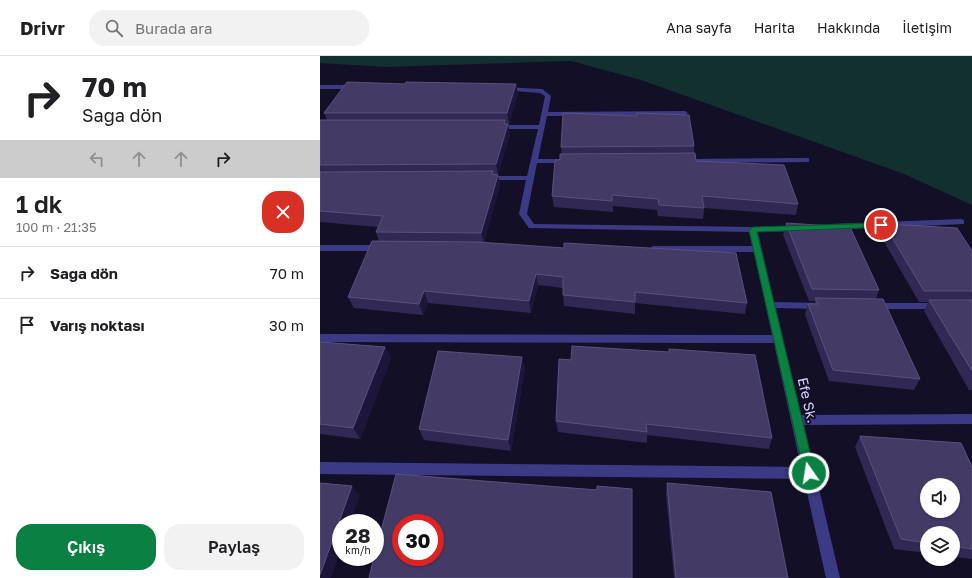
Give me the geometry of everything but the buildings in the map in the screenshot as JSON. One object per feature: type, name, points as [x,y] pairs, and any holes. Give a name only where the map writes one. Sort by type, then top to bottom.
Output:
[{"type":"street","points":[[320,87],[367,88]]},
{"type":"street","points":[[493,88],[542,91],[548,96],[523,214],[532,226],[753,230],[961,222]]},
{"type":"street","points":[[544,114],[685,113]]},
{"type":"street","points":[[486,127],[541,127]]},
{"type":"street","points":[[674,161],[806,160]]},
{"type":"street","points":[[534,161],[573,161]]},
{"type":"street","points":[[476,178],[530,178]]},
{"type":"street","name":"Efe Sk.","points":[[753,230],[834,578]]},
{"type":"street","points":[[320,248],[392,248]]},
{"type":"street","points":[[646,248],[757,249]]},
{"type":"street","points":[[771,305],[833,306]]},
{"type":"street","points":[[864,306],[949,306]]},
{"type":"street","points":[[320,338],[778,339]]},
{"type":"street","points":[[797,420],[972,419]]},
{"type":"street","points":[[320,468],[809,473]]},
{"type":"green space","points":[[320,56],[972,56],[972,205],[904,174],[641,80],[571,61],[385,67],[320,63]]},
{"type":"route","points":[[809,473],[753,230],[881,225]]}]
